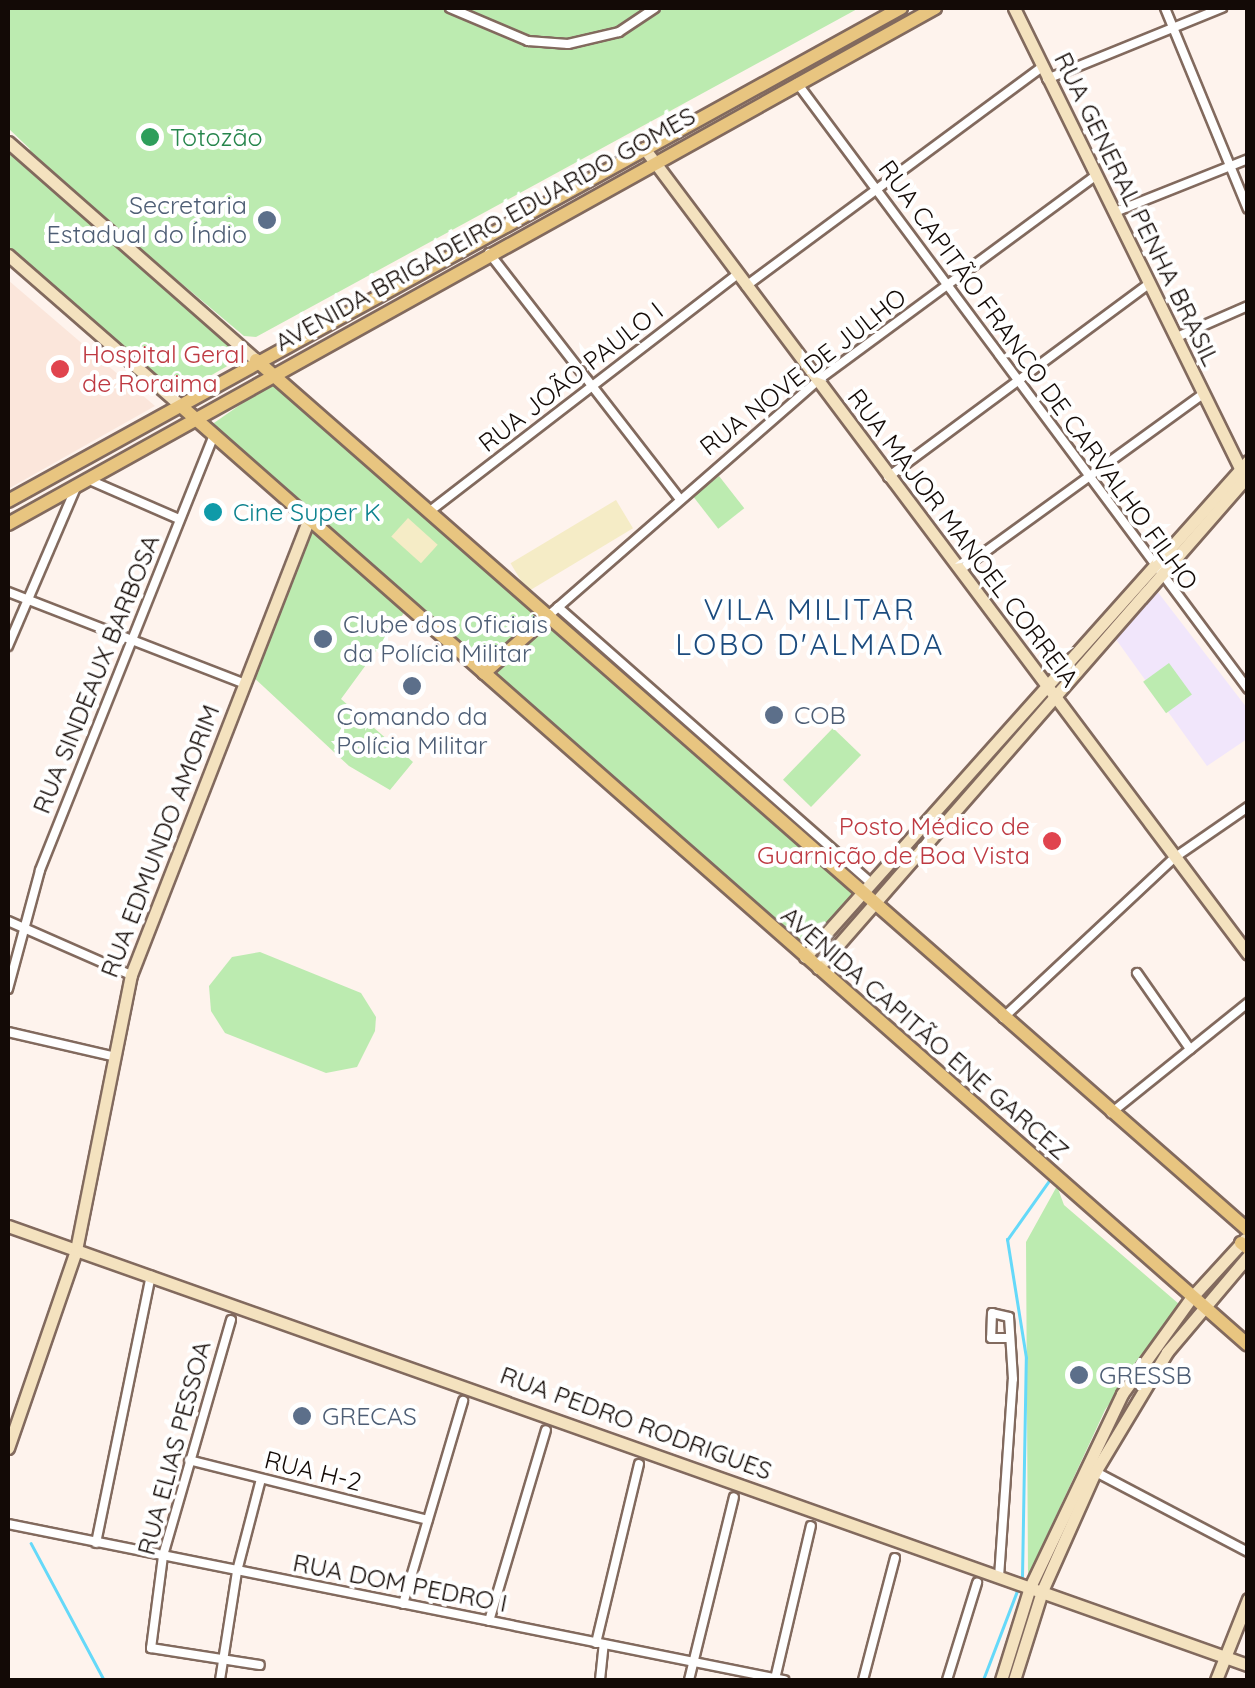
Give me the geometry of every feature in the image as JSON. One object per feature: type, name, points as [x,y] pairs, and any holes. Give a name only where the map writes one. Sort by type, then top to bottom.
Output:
[{"type":"main road","name":"AVENIDA BRIGADEIRO EDUARDO GOMES","points":[[8,501],[256,360],[901,8]]},
{"type":"main road","name":"AVENIDA BRIGADEIRO EDUARDO GOMES","points":[[11,522],[271,373],[935,8]]},
{"type":"main road","points":[[256,360],[553,612],[870,894],[1246,1243]]},
{"type":"main road","name":"AVENIDA CAPITÃO ENE GARCEZ","points":[[180,406],[1248,1346]]},
{"type":"main road","points":[[37,485],[25,502],[42,505]]},
{"type":"main road","points":[[8,501],[22,504],[11,522]]},
{"type":"main road","points":[[484,673],[553,612]]},
{"type":"street","points":[[450,8],[518,37],[556,44],[620,32],[655,8]]},
{"type":"street","name":"RUA GENERAL PENHA BRASIL","points":[[1014,8],[1204,394],[1243,463],[1246,481]]},
{"type":"street","points":[[1165,8],[1248,209]]},
{"type":"street","points":[[746,286],[1044,73],[1172,23],[1222,8]]},
{"type":"street","name":"RUA CAPITÃO FRANCO DE CARVALHO FILHO","points":[[797,83],[1151,564],[1248,689]]},
{"type":"street","points":[[8,142],[256,360]]},
{"type":"street","name":"RUA MAJOR MANOEL CORREIA","points":[[644,148],[887,478],[1248,954]]},
{"type":"street","points":[[1115,212],[1248,159]]},
{"type":"street","name":"RUA NOVE DE JULHO","points":[[553,612],[679,498],[817,382],[1096,175]]},
{"type":"street","points":[[489,253],[679,498]]},
{"type":"street","name":"AVENIDA CAPITÃO ENE GARCEZ","points":[[8,254],[180,406]]},
{"type":"street","name":"RUA JOÃO PAULO I","points":[[430,511],[736,275]]},
{"type":"street","points":[[887,478],[1150,283]]},
{"type":"street","points":[[1176,337],[1248,306]]},
{"type":"street","points":[[958,571],[1204,394]]},
{"type":"street","name":"RUA SINDEAUX BARBOSA","points":[[8,990],[21,926],[214,434]]},
{"type":"street","points":[[818,968],[888,866],[1243,463]]},
{"type":"street","points":[[805,957],[870,894],[898,876],[1246,481]]},
{"type":"street","points":[[8,646],[82,482],[179,519]]},
{"type":"street","name":"RUA EDMUNDO AMORIM","points":[[8,1448],[76,1250],[131,974],[309,518]]},
{"type":"street","points":[[8,592],[245,684]]},
{"type":"street","points":[[968,773],[980,782]]},
{"type":"street","points":[[1003,1018],[1174,858],[1248,807]]},
{"type":"street","points":[[888,866],[898,876]]},
{"type":"street","points":[[8,921],[131,974]]},
{"type":"street","points":[[1138,973],[1190,1049]]},
{"type":"street","points":[[1110,1113],[1248,1003]]},
{"type":"street","points":[[8,1032],[112,1056]]},
{"type":"street","name":"RUA PEDRO RODRIGUES","points":[[8,1226],[1248,1665]]},
{"type":"street","points":[[1000,1680],[1083,1465],[1122,1394],[1246,1243]]},
{"type":"street","points":[[96,1543],[151,1276]]},
{"type":"street","points":[[1014,1680],[1033,1588],[1095,1472],[1196,1302]]},
{"type":"street","name":"RUA ELIAS PESSOA","points":[[223,1659],[151,1648],[163,1556],[231,1320]]},
{"type":"street","points":[[1002,1577],[1012,1470],[1009,1338]]},
{"type":"street","points":[[403,1604],[464,1401]]},
{"type":"street","points":[[489,1621],[546,1430]]},
{"type":"street","name":"RUA H-2","points":[[189,1460],[428,1520]]},
{"type":"street","points":[[600,1680],[600,1644],[639,1464]]},
{"type":"street","points":[[1083,1465],[1248,1552]]},
{"type":"street","points":[[220,1680],[237,1570],[261,1479]]},
{"type":"street","points":[[689,1680],[734,1498]]},
{"type":"street","name":"RUA DOM PEDRO I","points":[[8,1524],[780,1680]]},
{"type":"street","points":[[780,1680],[811,1526]]},
{"type":"street","points":[[863,1680],[895,1558]]},
{"type":"street","points":[[947,1680],[978,1584]]},
{"type":"street","points":[[1216,1680],[1248,1599]]},
{"type":"street","points":[[223,1659],[260,1665]]},
{"type":"shaded area","name":"Hospital Geral de Roraima","points":[[8,280],[155,406],[8,489]]},
{"type":"shaded area","points":[[1157,591],[1247,708],[1247,739],[1207,766],[1115,638]]},
{"type":"green space","points":[[8,8],[859,8],[256,337],[244,336],[26,153],[30,149],[8,128]]},
{"type":"green space","points":[[8,149],[243,357],[177,395],[8,246]]},
{"type":"green space","points":[[273,382],[863,893],[805,957],[784,931],[211,425]]},
{"type":"green space","points":[[719,476],[744,508],[718,529],[693,496]]},
{"type":"green space","name":"Clube dos Oficiais da Polícia Militar","points":[[309,518],[409,606],[341,699],[413,762],[390,790],[349,766],[249,673]]},
{"type":"green space","points":[[1169,663],[1192,695],[1166,713],[1143,682]]},
{"type":"green space","points":[[833,728],[861,755],[811,807],[783,780]]},
{"type":"green space","points":[[260,952],[361,993],[376,1017],[375,1031],[357,1067],[326,1073],[225,1033],[211,1011],[209,986],[232,957]]},
{"type":"green space","name":"GRESSB","points":[[1057,1186],[1064,1205],[1179,1304],[1105,1410],[1028,1576],[1026,1242]]},
{"type":"sand","points":[[616,500],[633,528],[528,592],[511,563]]},
{"type":"sand","points":[[408,518],[438,545],[421,563],[391,537]]},
{"type":"waterway","points":[[1022,1577],[1026,1358],[1007,1240],[1048,1182]]},
{"type":"waterway","points":[[31,1543],[104,1680]]},
{"type":"waterway","points":[[983,1680],[1017,1591]]},
{"type":"place","name":"Totozão","points":[[150,137]]},
{"type":"place","name":"Secretaria Estadual do Índio","points":[[267,220]]},
{"type":"place","name":"Hospital Geral de Roraima","points":[[60,369]]},
{"type":"place","name":"Cine Super K","points":[[213,512]]},
{"type":"place","name":"Clube dos Oficiais da Polícia Militar","points":[[323,639]]},
{"type":"place","name":"Comando da Polícia Militar","points":[[412,686]]},
{"type":"place","name":"COB","points":[[774,715]]},
{"type":"place","name":"Posto Médico de Guarnição de Boa Vista","points":[[1052,841]]},
{"type":"place","name":"GRESSB","points":[[1079,1375]]},
{"type":"place","name":"GRECAS","points":[[302,1416]]},
{"type":"district","name":"VILA MILITAR LOBO D'ALMADA","points":[[810,626]]}]
